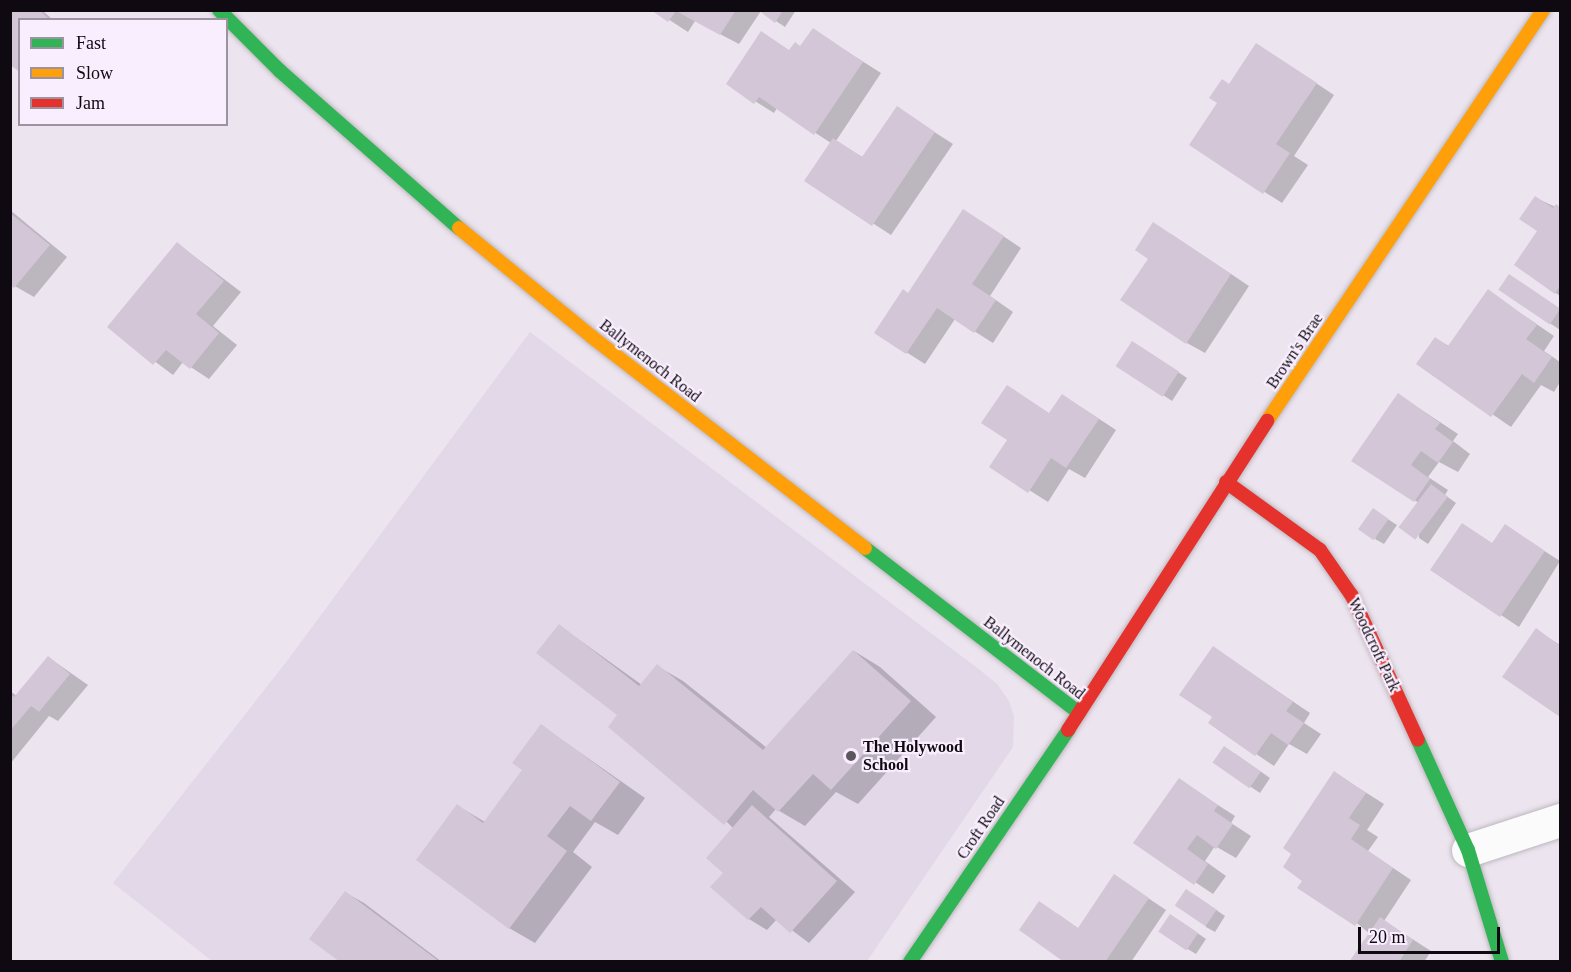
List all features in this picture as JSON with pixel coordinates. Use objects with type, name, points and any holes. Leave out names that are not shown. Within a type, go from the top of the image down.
[{"type":"street","name":"Brown's Brae","points":[[1079,713],[1226,482],[1544,10]]},
{"type":"street","name":"Ballymenoch Road","points":[[228,19],[349,134],[492,255],[1079,713]]},
{"type":"street","name":"Woodcroft Park","points":[[1226,482],[1320,550],[1352,596],[1468,850],[1502,962]]},
{"type":"street","name":"Croft Road","points":[[910,962],[1079,713]]},
{"type":"street","points":[[1468,850],[1560,820]]},
{"type":"shaded area","points":[[530,332],[980,670],[997,684],[1009,701],[1014,716],[1013,747],[867,961],[212,961],[113,883],[290,657]]},
{"type":"building","points":[[10,10],[39,10],[48,18],[18,18],[18,71],[10,65]]},
{"type":"building","points":[[651,10],[736,10],[720,35],[676,11],[668,22]]},
{"type":"building","points":[[758,10],[783,10],[775,23]]},
{"type":"building","points":[[813,28],[863,62],[814,135],[759,97],[754,104],[726,84],[761,31],[789,50],[795,42],[800,46]]},
{"type":"building","points":[[1256,43],[1317,83],[1276,144],[1290,153],[1263,194],[1189,145],[1217,103],[1209,98],[1222,79],[1229,84]]},
{"type":"building","points":[[897,106],[935,132],[872,226],[804,181],[833,138],[862,157]]},
{"type":"building","points":[[1535,196],[1553,208],[1556,204],[1560,207],[1560,286],[1555,294],[1514,265],[1537,231],[1519,219]]},
{"type":"building","points":[[963,209],[1004,236],[972,284],[996,300],[974,333],[937,308],[906,354],[874,333],[903,289],[908,293]]},
{"type":"building","points":[[10,213],[50,245],[14,288],[10,285]]},
{"type":"building","points":[[1153,222],[1231,274],[1186,344],[1120,300],[1148,259],[1135,250]]},
{"type":"building","points":[[177,242],[224,281],[196,314],[219,333],[190,369],[166,350],[153,365],[107,327]]},
{"type":"building","points":[[1509,274],[1560,308],[1550,324],[1498,290]]},
{"type":"building","points":[[1488,289],[1537,325],[1526,339],[1552,357],[1534,383],[1522,374],[1491,417],[1416,364],[1435,337],[1448,346]]},
{"type":"building","points":[[1132,341],[1179,371],[1163,397],[1116,366]]},
{"type":"building","points":[[1007,385],[1049,413],[1062,394],[1099,419],[1066,468],[1051,458],[1028,493],[989,467],[1007,440],[981,423]]},
{"type":"building","points":[[1398,393],[1440,423],[1435,429],[1453,442],[1438,463],[1421,451],[1411,465],[1430,479],[1414,502],[1351,461]]},
{"type":"building","points":[[1431,484],[1448,497],[1415,540],[1399,527]]},
{"type":"building","points":[[1373,508],[1389,519],[1374,540],[1358,529]]},
{"type":"building","points":[[1462,523],[1492,543],[1505,524],[1545,551],[1500,617],[1430,570]]},
{"type":"building","points":[[559,624],[639,686],[657,664],[763,750],[853,650],[911,701],[831,790],[813,774],[778,812],[753,790],[724,825],[608,727],[617,715],[536,653]]},
{"type":"building","points":[[1536,628],[1560,646],[1560,717],[1502,677]]},
{"type":"building","points":[[1213,646],[1293,702],[1286,711],[1304,723],[1288,745],[1271,733],[1255,756],[1208,723],[1212,717],[1179,695]]},
{"type":"building","points":[[48,656],[70,674],[39,712],[31,706],[10,731],[10,694],[14,697]]},
{"type":"building","points":[[541,724],[620,782],[591,821],[570,806],[547,836],[567,851],[509,929],[416,860],[457,804],[483,823],[522,770],[512,763]]},
{"type":"building","points":[[1224,746],[1261,772],[1249,788],[1213,762]]},
{"type":"building","points":[[1334,771],[1366,793],[1349,818],[1360,825],[1351,839],[1393,868],[1355,926],[1297,888],[1302,881],[1283,867],[1291,854],[1283,848]]},
{"type":"building","points":[[1179,778],[1218,805],[1214,811],[1233,824],[1216,849],[1197,835],[1187,849],[1208,864],[1194,885],[1133,843]]},
{"type":"building","points":[[752,805],[837,881],[790,933],[761,907],[748,920],[710,887],[723,873],[706,858]]},
{"type":"building","points":[[1114,874],[1149,898],[1105,962],[1064,962],[1019,930],[1039,901],[1078,928]]},
{"type":"building","points":[[1186,889],[1217,910],[1205,926],[1175,906]]},
{"type":"building","points":[[345,891],[440,962],[340,962],[309,939]]},
{"type":"building","points":[[1170,914],[1198,933],[1186,950],[1158,931]]},
{"type":"building","points":[[1380,917],[1413,940],[1399,962],[1349,962]]},
{"type":"traffic: fast","points":[[219,10],[227,18]]},
{"type":"traffic: fast","points":[[228,19],[280,71],[459,228]]},
{"type":"traffic: fast","points":[[865,548],[1079,713]]},
{"type":"traffic: fast","points":[[910,962],[1068,730]]},
{"type":"traffic: fast","points":[[1418,740],[1468,850],[1502,962]]},
{"type":"traffic: slow","points":[[1267,421],[1543,10]]},
{"type":"traffic: slow","points":[[459,228],[592,337],[865,548]]},
{"type":"traffic: jam","points":[[1068,730],[1267,421]]},
{"type":"traffic: jam","points":[[1226,482],[1320,550],[1352,596],[1418,740]]},
{"type":"place","name":"The Holywood School","points":[[851,756]]}]
